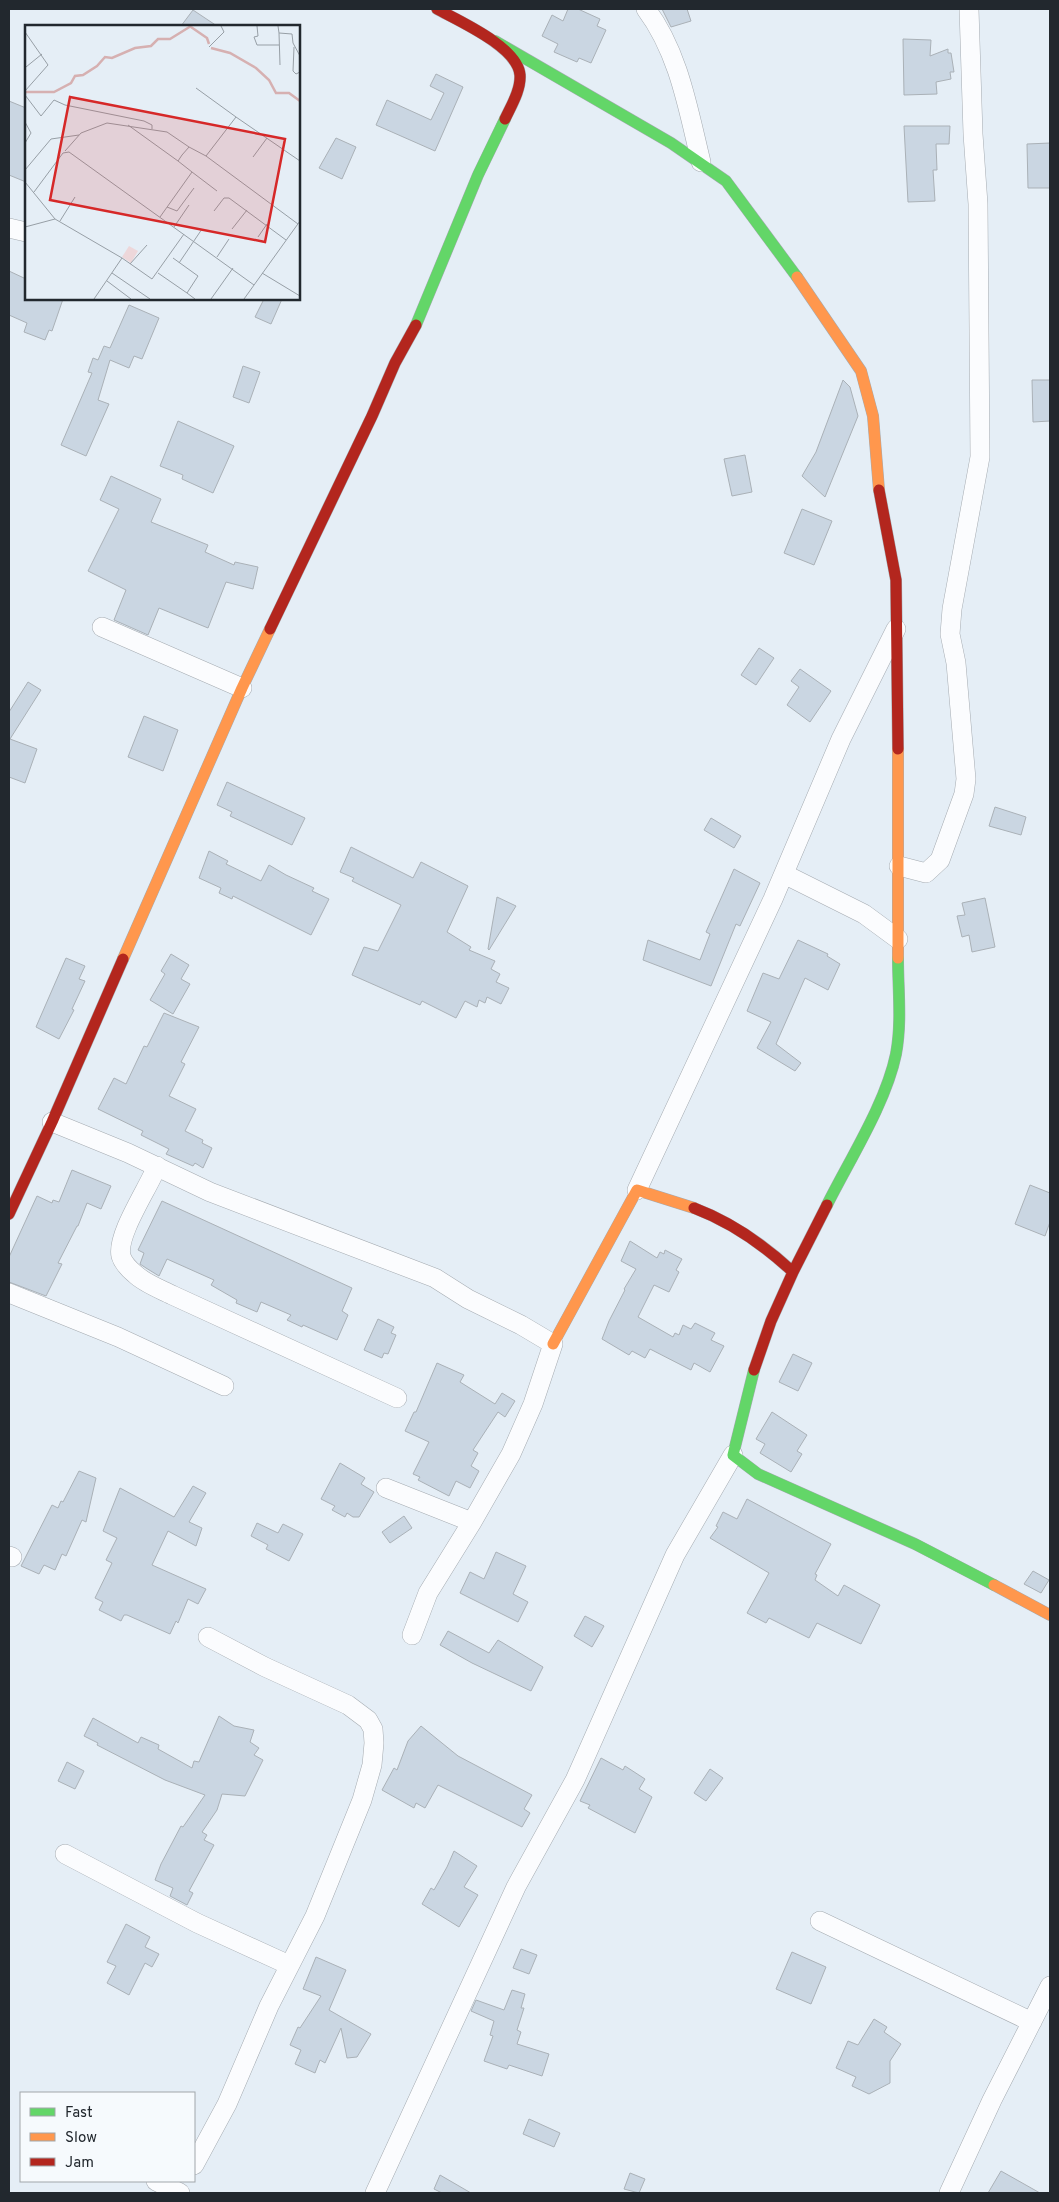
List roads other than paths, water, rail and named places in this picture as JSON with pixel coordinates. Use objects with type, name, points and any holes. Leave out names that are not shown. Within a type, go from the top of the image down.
[{"type":"street","points":[[376,2193],[516,1887],[575,1780],[675,1554],[733,1455],[740,1419],[771,1322],[793,1272],[888,1085],[896,1053],[900,1020],[898,939],[898,624],[896,580],[880,503],[873,416],[861,371],[791,268],[726,181],[701,162],[495,41],[436,9]]},
{"type":"street","points":[[646,9],[657,23],[679,73],[701,162]]},
{"type":"street","points":[[899,866],[926,873],[940,860],[964,794],[966,778],[956,663],[950,634],[952,609],[980,456],[978,204],[973,134],[969,9]]},
{"type":"street","points":[[9,1214],[52,1122],[242,688],[340,479],[372,416],[395,363],[420,317],[478,175],[516,95],[520,74],[512,57],[495,41]]},
{"type":"street","points":[[9,228],[25,232]]},
{"type":"street","points":[[412,1635],[428,1593],[511,1454],[533,1404],[553,1344],[637,1190],[784,874],[841,739],[898,624]]},
{"type":"street","points":[[102,627],[242,688]]},
{"type":"street","points":[[784,874],[864,914],[898,939]]},
{"type":"street","points":[[52,1122],[157,1166],[210,1192],[434,1278],[468,1300],[522,1325],[553,1344]]},
{"type":"street","points":[[157,1166],[125,1232],[121,1247],[121,1256],[136,1276],[172,1295],[397,1398]]},
{"type":"street","points":[[637,1190],[706,1212],[746,1235],[778,1258],[793,1272]]},
{"type":"street","points":[[9,1293],[118,1338],[224,1386]]},
{"type":"street","points":[[733,1455],[765,1477],[915,1544],[1050,1615]]},
{"type":"street","points":[[386,1488],[472,1522]]},
{"type":"street","points":[[195,2163],[227,2104],[269,2006],[315,1916],[362,1800],[372,1765],[373,1729],[368,1720],[348,1705],[265,1667],[208,1637]]},
{"type":"street","points":[[65,1854],[205,1927],[289,1965]]},
{"type":"street","points":[[820,1921],[1032,2022]]},
{"type":"street","points":[[949,2193],[992,2100],[1050,1986]]},
{"type":"street","points":[[158,2182],[180,2193]]}]
